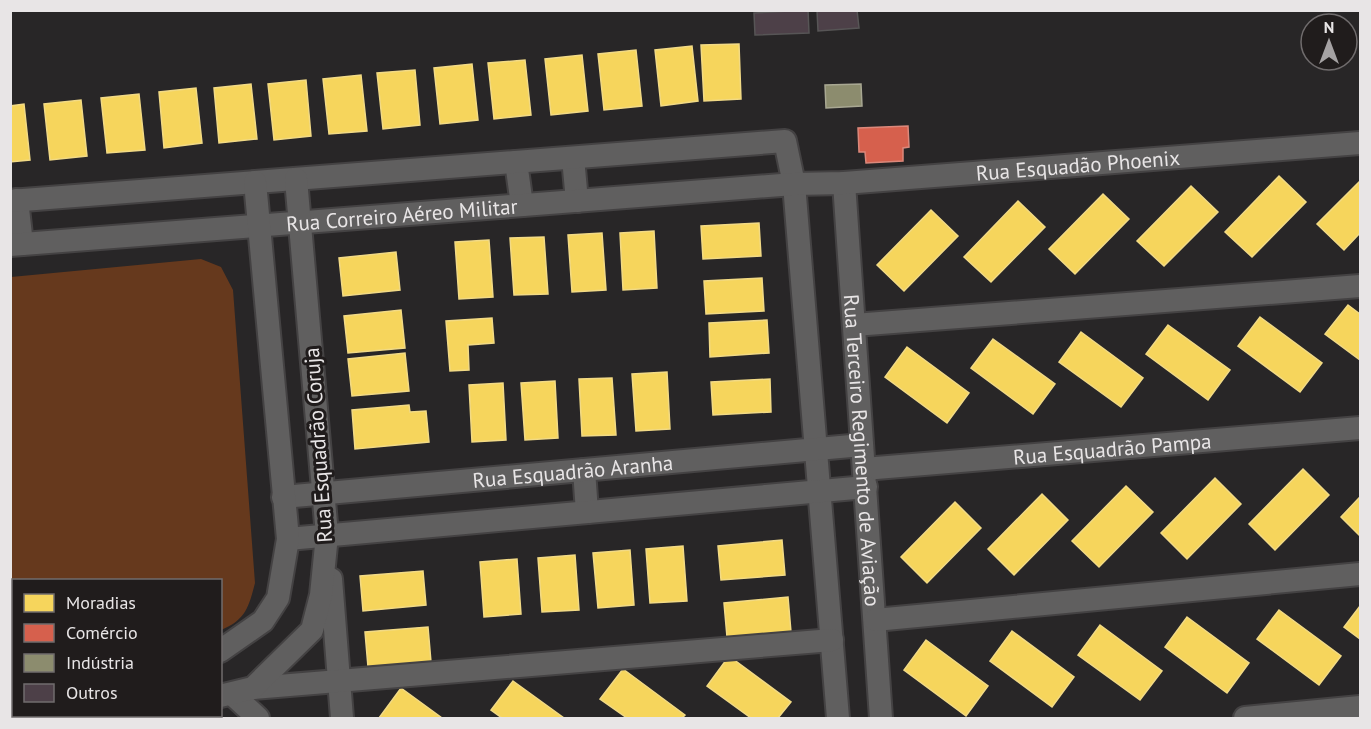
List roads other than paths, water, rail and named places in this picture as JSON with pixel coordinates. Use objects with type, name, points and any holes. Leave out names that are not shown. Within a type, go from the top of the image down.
[{"type":"street","name":"Rua Correiro Aéreo Militar","points":[[14,200],[786,141],[794,184],[16,245]]},
{"type":"street","name":"Rua Esquadão Phoenix","points":[[794,184],[844,183],[1360,143]]},
{"type":"street","points":[[573,158],[577,201]]},
{"type":"street","points":[[516,162],[522,205]]},
{"type":"street","name":"Rua Esquadrão Coruja","points":[[235,693],[312,630],[321,595],[327,535],[325,493],[296,178]]},
{"type":"street","name":"Rua Esquadrão Coruja","points":[[222,650],[263,621],[278,598],[288,539],[255,182]]},
{"type":"street","name":"Rua Terceiro Regimento de Aviação","points":[[844,183],[881,718]]},
{"type":"street","points":[[794,184],[838,718]]},
{"type":"street","points":[[14,200],[16,245]]},
{"type":"street","points":[[854,325],[1360,286]]},
{"type":"street","name":"Rua Esquadrão Pampa","points":[[865,478],[1360,428]]},
{"type":"street","name":"Rua Esquadrão Aranha","points":[[283,497],[862,445]]},
{"type":"street","points":[[584,470],[587,512]]},
{"type":"street","name":"Rua Esquadrão Aranha","points":[[288,539],[820,491],[865,478]]},
{"type":"street","points":[[327,535],[342,718]]},
{"type":"street","points":[[875,620],[1360,574]]},
{"type":"street","points":[[235,693],[339,681],[832,640]]},
{"type":"street","points":[[235,693],[258,718]]},
{"type":"street","points":[[1245,718],[1360,707]]}]
